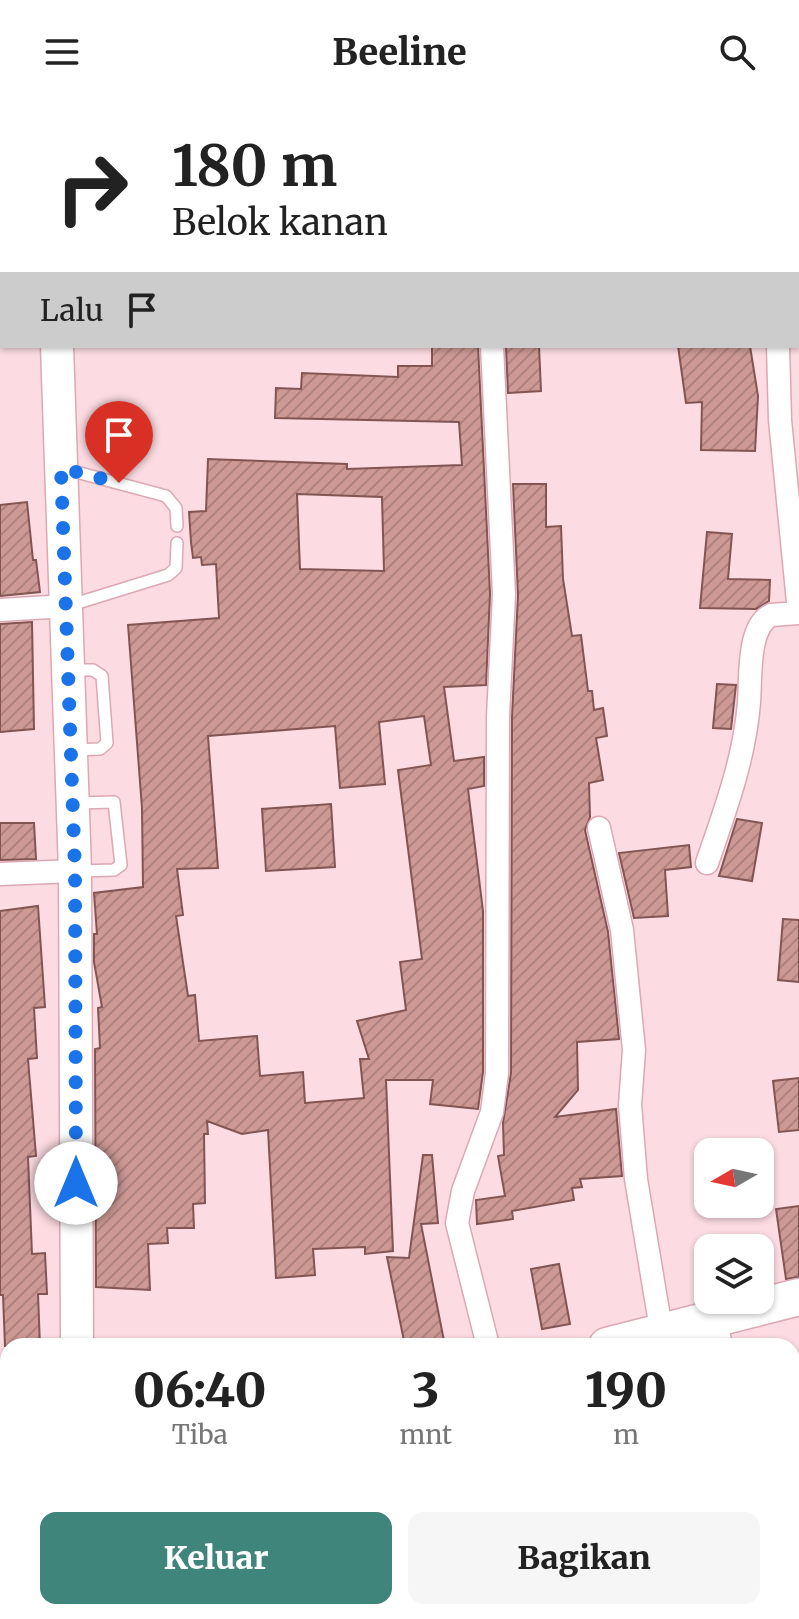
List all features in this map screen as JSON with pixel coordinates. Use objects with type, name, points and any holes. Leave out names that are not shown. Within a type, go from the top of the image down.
[{"type":"main road","points":[[57,348],[75,871],[77,1338]]},
{"type":"main road","points":[[632,1338],[661,1329],[718,1332],[799,1297]]},
{"type":"street","points":[[486,1338],[457,1223],[463,1191],[492,1112],[497,1073],[498,717],[504,594],[492,348]]},
{"type":"street","points":[[707,863],[731,792],[747,728],[758,628],[771,615],[799,612],[780,420],[778,348]]},
{"type":"street","points":[[0,610],[66,606]]},
{"type":"street","points":[[599,828],[622,930],[634,1050],[630,1105],[636,1179],[661,1329]]},
{"type":"street","points":[[0,874],[75,871]]},
{"type":"lane","points":[[61,468],[173,499],[177,526]]},
{"type":"lane","points":[[66,606],[168,575],[176,568],[177,543]]},
{"type":"lane","points":[[72,803],[114,802],[121,865],[114,870],[75,871]]},
{"type":"building","points":[[432,348],[478,348],[490,594],[486,685],[444,687],[454,761],[484,757],[484,786],[468,789],[483,911],[483,1072],[478,1109],[430,1104],[433,1080],[386,1080],[393,1251],[365,1254],[365,1247],[313,1249],[315,1275],[276,1278],[268,1130],[242,1134],[207,1121],[208,1134],[204,1134],[205,1203],[193,1204],[194,1228],[167,1228],[168,1243],[148,1244],[150,1290],[96,1287],[95,1049],[100,1048],[98,1008],[102,1007],[94,962],[94,934],[97,934],[94,893],[143,887],[142,808],[128,625],[219,618],[216,564],[202,565],[201,557],[193,558],[191,542],[189,512],[206,511],[208,459],[347,464],[347,469],[462,465],[459,422],[275,418],[276,388],[301,389],[302,373],[398,377],[398,366],[432,366]],"holes":[[[297,494],[382,497],[384,571],[300,569]],[[424,716],[431,765],[398,770],[422,959],[400,962],[406,1010],[357,1021],[369,1059],[360,1059],[364,1098],[305,1103],[303,1072],[260,1076],[257,1036],[199,1041],[195,995],[188,996],[176,916],[183,915],[177,869],[218,868],[208,736],[335,726],[340,788],[385,784],[379,722]]]},
{"type":"building","points":[[506,348],[539,348],[541,391],[508,393]]},
{"type":"building","points":[[678,348],[750,348],[758,396],[755,451],[701,450],[702,402],[686,403]]},
{"type":"building","points":[[513,484],[546,484],[546,527],[561,526],[563,579],[572,636],[581,635],[588,691],[592,691],[594,710],[603,708],[607,736],[596,738],[603,780],[589,783],[590,817],[585,830],[608,932],[619,1039],[577,1042],[578,1090],[555,1117],[616,1109],[622,1176],[580,1179],[582,1187],[572,1188],[574,1200],[512,1211],[513,1219],[477,1224],[476,1200],[505,1196],[498,1156],[504,1155],[503,1123],[511,1073],[512,717],[518,595]]},
{"type":"building","points":[[27,502],[40,592],[0,596],[0,505]]},
{"type":"building","points":[[707,532],[732,534],[728,579],[770,580],[769,601],[756,609],[700,608]]},
{"type":"building","points":[[32,622],[34,729],[0,732],[0,624]]},
{"type":"building","points":[[717,684],[736,685],[731,729],[713,728]]},
{"type":"building","points":[[331,804],[335,867],[266,871],[262,809]]},
{"type":"building","points":[[737,819],[762,823],[752,881],[719,876]]},
{"type":"building","points":[[0,823],[34,823],[36,859],[0,860]]},
{"type":"building","points":[[689,845],[691,867],[665,870],[668,916],[634,918],[619,853]]},
{"type":"building","points":[[38,906],[45,1007],[34,1008],[37,1058],[28,1059],[36,1156],[28,1157],[32,1254],[45,1253],[47,1294],[38,1294],[40,1338],[5,1338],[3,1295],[0,1295],[0,911]]},
{"type":"building","points":[[783,919],[799,920],[799,982],[778,980]]},
{"type":"building","points":[[799,1078],[799,1130],[779,1132],[773,1081]]},
{"type":"building","points":[[423,1155],[432,1155],[438,1223],[421,1224],[443,1338],[403,1338],[387,1257],[409,1258]]},
{"type":"building","points":[[799,1206],[799,1277],[786,1279],[776,1209]]},
{"type":"building","points":[[559,1264],[570,1324],[542,1329],[531,1269]]},
{"type":"route","points":[[76,1183],[75,871],[61,468],[119,483]]}]
